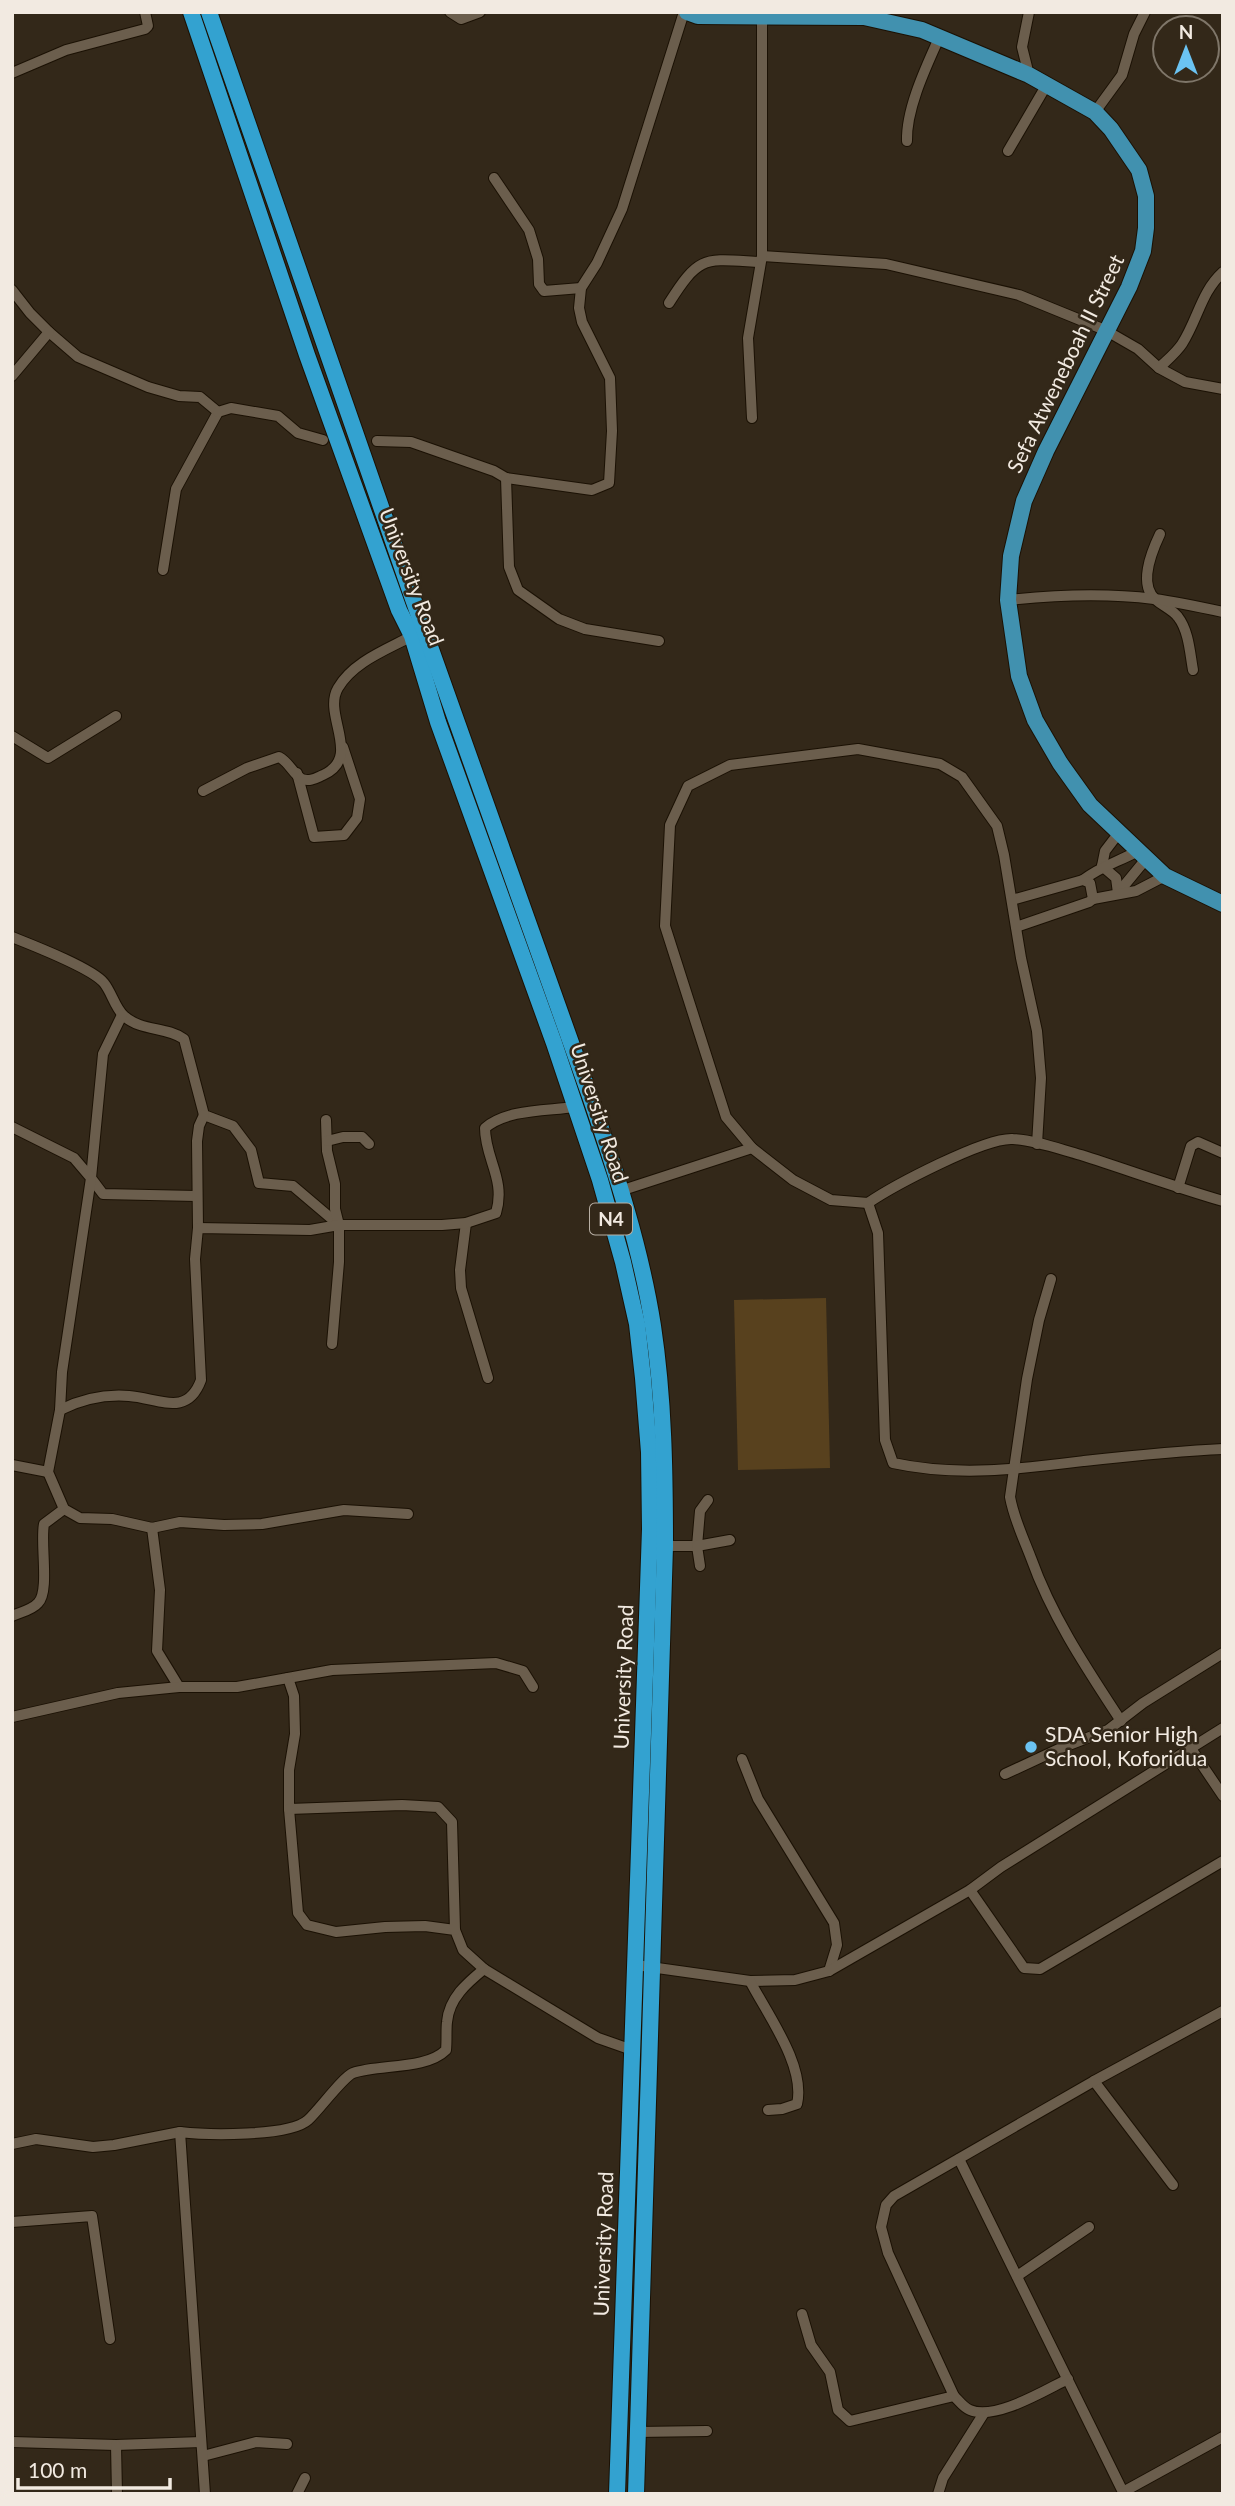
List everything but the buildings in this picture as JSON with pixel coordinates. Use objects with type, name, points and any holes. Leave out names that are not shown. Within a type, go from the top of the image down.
[{"type":"highway","name":"University Road","points":[[191,12],[307,355],[399,610],[412,636],[438,722],[562,1041],[612,1160],[653,1325],[665,1452],[666,1546],[644,1966],[631,2050],[617,2494]]},
{"type":"highway","name":"University Road","points":[[209,12],[562,1041],[574,1107],[607,1204],[637,1324],[649,1452],[644,1966],[651,2057],[636,2494]]},
{"type":"main road","name":"Sefa Atweneboah II Street","points":[[685,12],[698,16],[864,17],[901,24],[939,37],[1029,75],[1095,112],[1111,129],[1139,170],[1146,197],[1143,251],[1129,287],[1105,330],[1024,501],[1011,556],[1008,600],[1019,676],[1035,720],[1060,763],[1090,805],[1165,876],[1223,904]]},
{"type":"street","points":[[12,73],[66,50],[145,29],[148,26],[145,12]]},
{"type":"street","points":[[450,12],[461,19],[480,12]]},
{"type":"street","points":[[377,441],[411,442],[494,471],[506,478],[592,490],[609,483],[612,431],[610,378],[582,322],[579,308],[581,288],[597,263],[622,209],[685,12]]},
{"type":"street","points":[[1029,12],[1022,47],[1029,75]]},
{"type":"street","points":[[1095,112],[1122,75],[1134,34],[1145,12]]},
{"type":"street","points":[[752,418],[748,338],[761,259],[762,17]]},
{"type":"street","points":[[907,141],[907,131],[923,72],[939,37]]},
{"type":"street","points":[[1008,151],[1046,86]]},
{"type":"street","points":[[494,178],[529,230],[538,259],[539,284],[544,291],[581,288]]},
{"type":"street","points":[[669,303],[688,273],[706,261],[761,259],[886,264],[1019,295],[1105,330],[1138,349],[1159,368],[1185,382],[1223,389]]},
{"type":"street","points":[[1159,368],[1181,345],[1203,297],[1212,282],[1223,272]]},
{"type":"street","points":[[14,295],[49,332],[78,357],[148,387],[179,396],[200,397],[218,412]]},
{"type":"street","points":[[12,376],[49,332]]},
{"type":"street","points":[[163,570],[176,489],[218,412],[230,408],[278,416],[298,433],[323,440]]},
{"type":"street","points":[[506,478],[509,567],[518,590],[559,620],[585,629],[659,641]]},
{"type":"street","points":[[1160,534],[1153,549],[1146,578],[1147,589],[1154,599],[1178,617],[1188,640],[1193,670]]},
{"type":"street","points":[[1008,600],[1102,596],[1154,599],[1223,612]]},
{"type":"street","points":[[297,773],[314,837],[344,835],[357,818],[360,799],[332,702],[338,688],[354,668],[412,636]]},
{"type":"street","points":[[12,736],[48,758],[116,716]]},
{"type":"street","points":[[203,791],[247,768],[279,757],[288,762],[302,778],[312,780],[335,768],[340,759],[341,740]]},
{"type":"street","points":[[1037,1144],[1041,1078],[1037,1031],[998,826],[962,777],[940,764],[858,749],[730,765],[688,786],[670,825],[665,926],[726,1117],[752,1148],[793,1180],[831,1200],[868,1203],[888,1189],[994,1141],[1013,1139],[1101,1161],[1223,1201]]},
{"type":"street","points":[[1101,866],[1105,851],[1118,834]]},
{"type":"street","points":[[1012,900],[1083,880],[1101,866],[1142,855]]},
{"type":"street","points":[[1118,893],[1142,855]]},
{"type":"street","points":[[1101,866],[1116,878],[1118,893]]},
{"type":"street","points":[[1016,927],[1093,899],[1136,891],[1165,876]]},
{"type":"street","points":[[1083,880],[1090,883],[1093,899]]},
{"type":"street","points":[[12,936],[103,982],[122,1015],[149,1029],[173,1032],[184,1040],[204,1115],[197,1141],[198,1228],[195,1259],[201,1380],[197,1392],[186,1401],[171,1404],[131,1395],[103,1396],[82,1399],[60,1410]]},
{"type":"street","points":[[122,1015],[103,1054],[91,1178],[62,1372],[60,1410],[48,1472],[64,1509],[80,1518],[113,1519],[152,1528],[180,1522],[262,1524],[344,1510],[408,1514]]},
{"type":"street","points":[[198,1228],[310,1230],[339,1225],[466,1223],[496,1213],[501,1198],[498,1175],[485,1138],[485,1128],[492,1121],[510,1116],[574,1107]]},
{"type":"street","points":[[204,1115],[233,1126],[251,1150],[259,1183],[293,1186],[339,1225]]},
{"type":"street","points":[[326,1120],[339,1225],[339,1262],[332,1344]]},
{"type":"street","points":[[12,1127],[74,1158],[103,1194],[196,1196]]},
{"type":"street","points":[[327,1140],[362,1137],[369,1144]]},
{"type":"street","points":[[1178,1188],[1191,1146],[1198,1142],[1223,1153]]},
{"type":"street","points":[[620,1191],[752,1148]]},
{"type":"street","points":[[868,1203],[878,1233],[884,1440],[893,1463],[952,1472],[1015,1469],[1168,1451],[1223,1449]]},
{"type":"street","points":[[466,1223],[460,1270],[461,1287],[488,1378]]},
{"type":"street","points":[[1051,1279],[1038,1320],[1010,1497],[1036,1577],[1075,1652],[1121,1721]]},
{"type":"street","points":[[12,1465],[48,1472]]},
{"type":"street","points":[[700,1566],[697,1546],[700,1511],[708,1500]]},
{"type":"street","points":[[12,1615],[29,1609],[40,1601],[43,1591],[41,1535],[44,1524],[64,1509]]},
{"type":"street","points":[[152,1528],[160,1590],[157,1651],[179,1687]]},
{"type":"street","points":[[666,1546],[697,1546],[730,1540]]},
{"type":"street","points":[[1004,1774],[1108,1730],[1143,1703],[1223,1653]]},
{"type":"street","points":[[12,1717],[118,1693],[179,1687],[237,1687],[332,1670],[496,1663],[523,1671],[533,1687]]},
{"type":"street","points":[[288,1678],[294,1696],[295,1734],[289,1770],[289,1809],[298,1913],[307,1925],[336,1932],[412,1926],[455,1930]]},
{"type":"street","points":[[644,1966],[750,1981],[795,1980],[830,1971],[970,1890],[1000,1867],[1223,1728]]},
{"type":"street","points":[[1190,1747],[1223,1796]]},
{"type":"street","points":[[742,1759],[758,1799],[834,1923],[837,1945],[830,1971]]},
{"type":"street","points":[[289,1809],[402,1805],[438,1807],[452,1822],[455,1930],[463,1950],[484,1969],[598,2038],[651,2057]]},
{"type":"street","points":[[970,1890],[1024,1968],[1033,1970],[1040,1969],[1223,1861]]},
{"type":"street","points":[[12,2144],[36,2139],[104,2146],[180,2132],[211,2136],[232,2135],[277,2130],[305,2123],[350,2074],[412,2064],[440,2056],[446,2050],[447,2021],[451,2005],[465,1985],[484,1969]]},
{"type":"street","points":[[750,1981],[792,2059],[800,2091],[797,2104],[768,2110]]},
{"type":"street","points":[[1068,2379],[1006,2408],[984,2413],[967,2409],[954,2396],[888,2253],[881,2227],[886,2205],[894,2196],[1094,2081],[1222,2014]]},
{"type":"street","points":[[1094,2081],[1174,2185]]},
{"type":"street","points":[[180,2132],[205,2494]]},
{"type":"street","points":[[959,2158],[1123,2493],[1223,2437]]},
{"type":"street","points":[[12,2222],[92,2216],[110,2339]]},
{"type":"street","points":[[1017,2276],[1089,2227]]},
{"type":"street","points":[[802,2314],[811,2345],[830,2372],[838,2410],[850,2421],[954,2396]]},
{"type":"street","points":[[938,2494],[943,2478],[984,2413]]},
{"type":"street","points":[[637,2432],[707,2431]]},
{"type":"street","points":[[12,2442],[116,2445],[201,2442]]},
{"type":"street","points":[[203,2455],[256,2442],[287,2444]]},
{"type":"street","points":[[116,2445],[117,2494]]},
{"type":"street","points":[[297,2494],[305,2478]]},
{"type":"shaded area","points":[[826,1298],[830,1468],[738,1470],[734,1300]]},
{"type":"place","name":"SDA Senior High School, Koforidua","points":[[1031,1747]]}]
